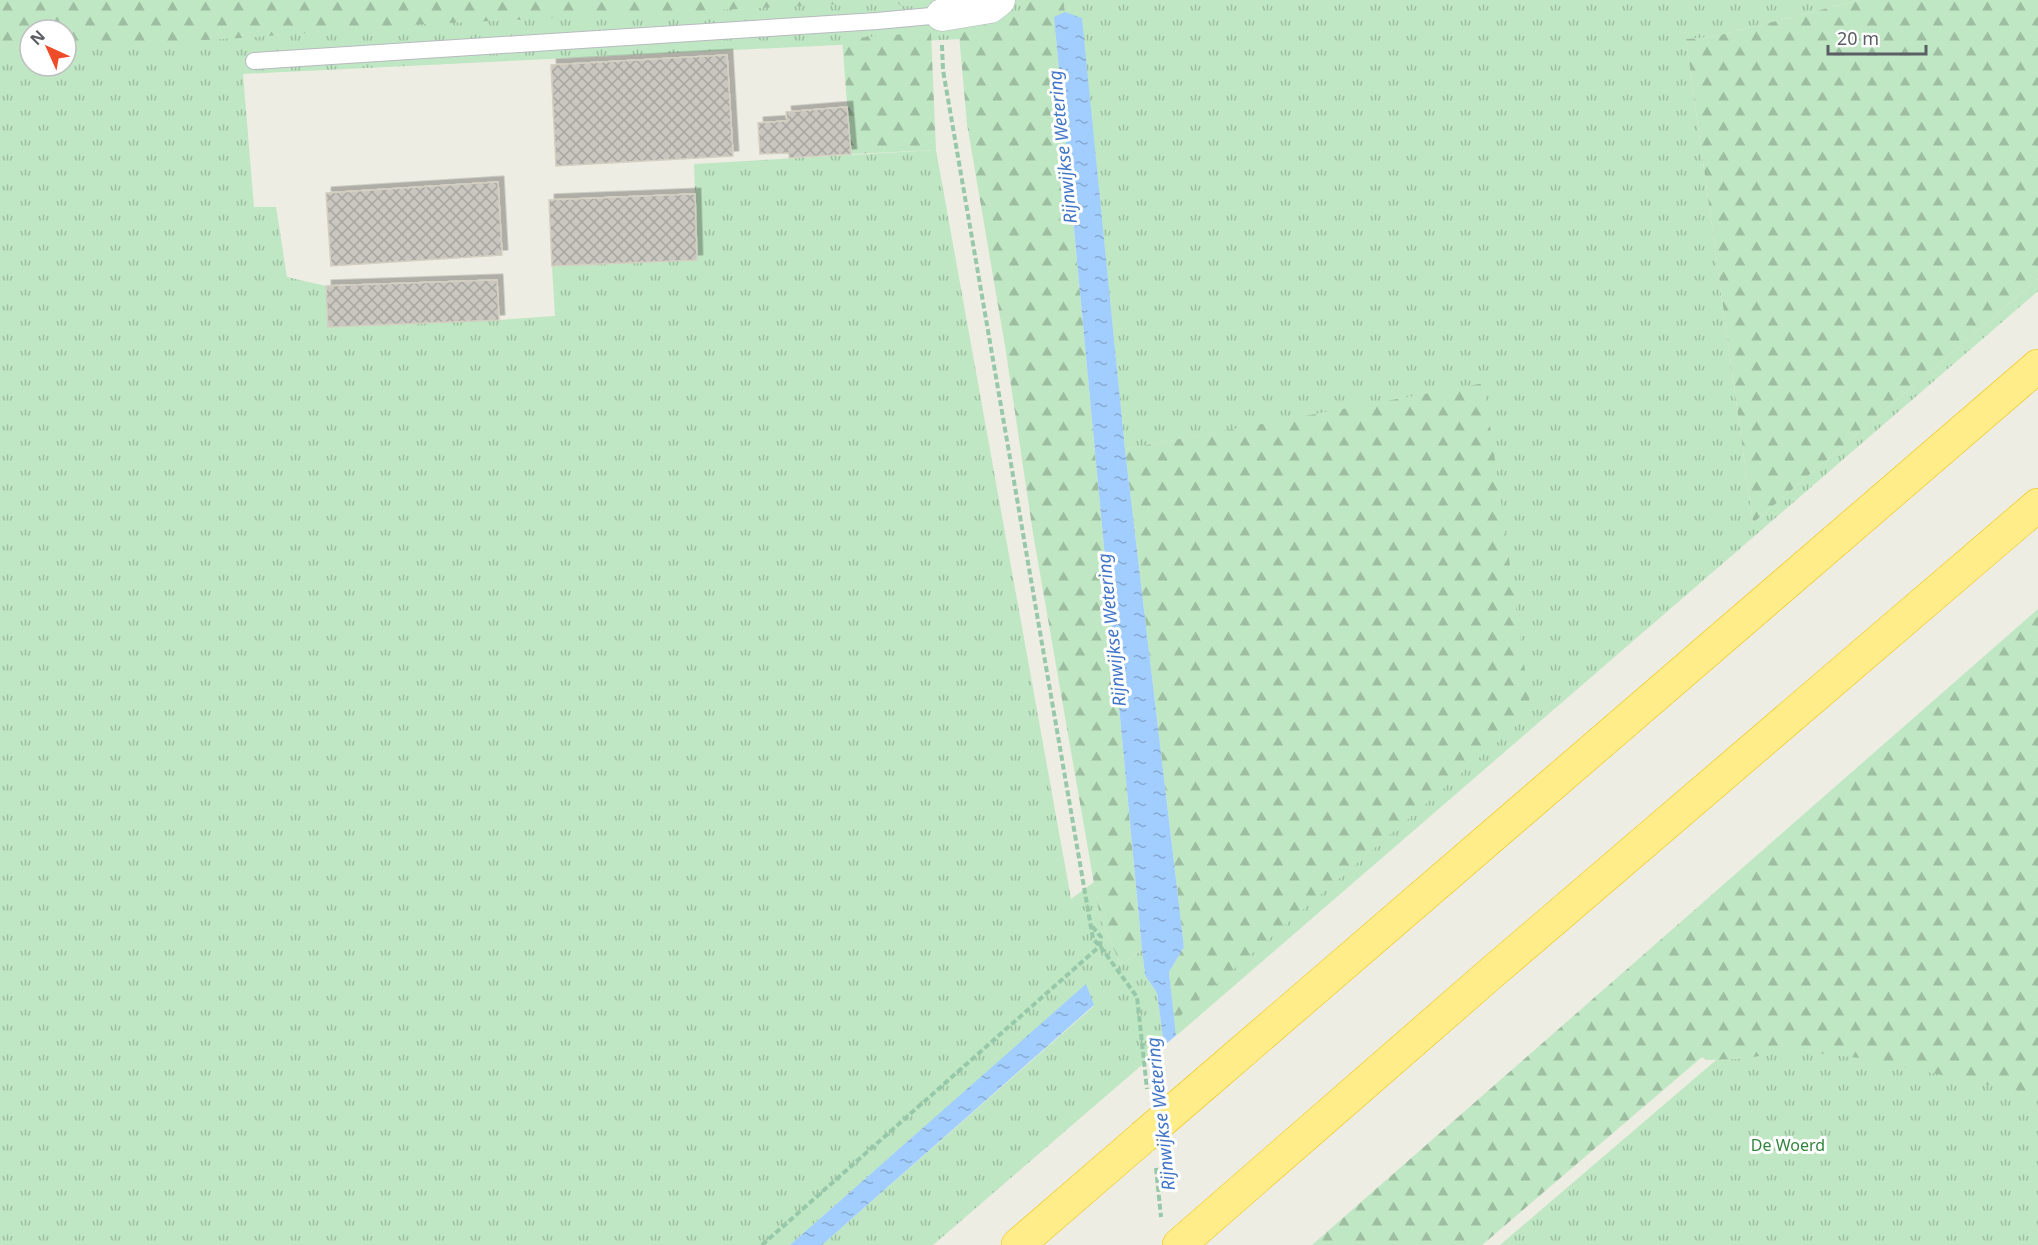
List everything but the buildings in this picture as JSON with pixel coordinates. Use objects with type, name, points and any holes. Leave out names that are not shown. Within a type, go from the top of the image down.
[{"type":"highway","points":[[1018,1245],[2038,366]]},
{"type":"highway","points":[[1179,1245],[1489,975],[2038,505]]},
{"type":"street","points":[[942,15],[990,7],[999,0]]},
{"type":"lane","points":[[254,61],[942,15]]},
{"type":"path","points":[[942,15],[943,70],[1090,924],[1093,939],[1137,998]]},
{"type":"path","points":[[762,1245],[1100,946],[1101,937],[1090,924]]},
{"type":"green space","points":[[0,0],[1860,0],[1712,37],[1686,39],[1753,523],[2038,279],[2038,291],[1176,1036],[1174,1021],[1221,979],[1484,384],[1125,449],[1083,33],[243,74],[254,207],[276,207],[287,277],[326,286],[329,327],[555,316],[552,266],[697,260],[694,164],[936,150],[1071,899],[1094,882],[1100,918],[1121,965],[1142,950],[1145,975],[1157,993],[1164,1046],[933,1245],[822,1245],[1094,1006],[1086,985],[790,1245],[0,1245]]},
{"type":"green space","points":[[0,0],[835,0],[840,4],[408,25],[78,47],[78,18],[18,18],[18,51],[0,52]]},
{"type":"green space","points":[[895,0],[942,0],[917,6],[901,6]]},
{"type":"green space","points":[[1026,0],[1063,0],[1065,12],[1054,17],[1142,950],[1121,965],[1100,918],[1033,533],[1006,352],[967,124],[959,34],[1017,14]]},
{"type":"green space","points":[[1860,0],[2038,0],[2038,279],[1753,523],[1686,39],[1712,37]]},
{"type":"green space","points":[[931,32],[936,150],[851,154],[842,39]]},
{"type":"green space","points":[[1484,383],[1531,713],[1174,1021],[1169,972],[1184,947],[1125,449]]},
{"type":"green space","points":[[2038,609],[2038,1095],[1860,1058],[1797,1051],[1738,1059],[1706,1060],[1702,1057],[1482,1245],[1312,1245]]},
{"type":"green space","name":"De Woerd","points":[[1831,1041],[2038,1087],[2038,1245],[1500,1245],[1729,1049]]},
{"type":"water","points":[[1065,12],[1082,18],[1125,449],[1184,947],[1169,972],[1176,1036],[1164,1046],[1157,993],[1145,975],[1142,950],[1054,17]]},
{"type":"water","points":[[1086,984],[1094,1005],[822,1245],[790,1245]]},
{"type":"pier","points":[[1178,1034],[1199,1245],[1182,1245],[1161,1048]]},
{"type":"water label","name":"Rijnwijkse Wetering","points":[[1062,147]]},
{"type":"water label","name":"Rijnwijkse Wetering","points":[[1111,630]]},
{"type":"water label","name":"Rijnwijkse Wetering","points":[[1160,1114]]}]
